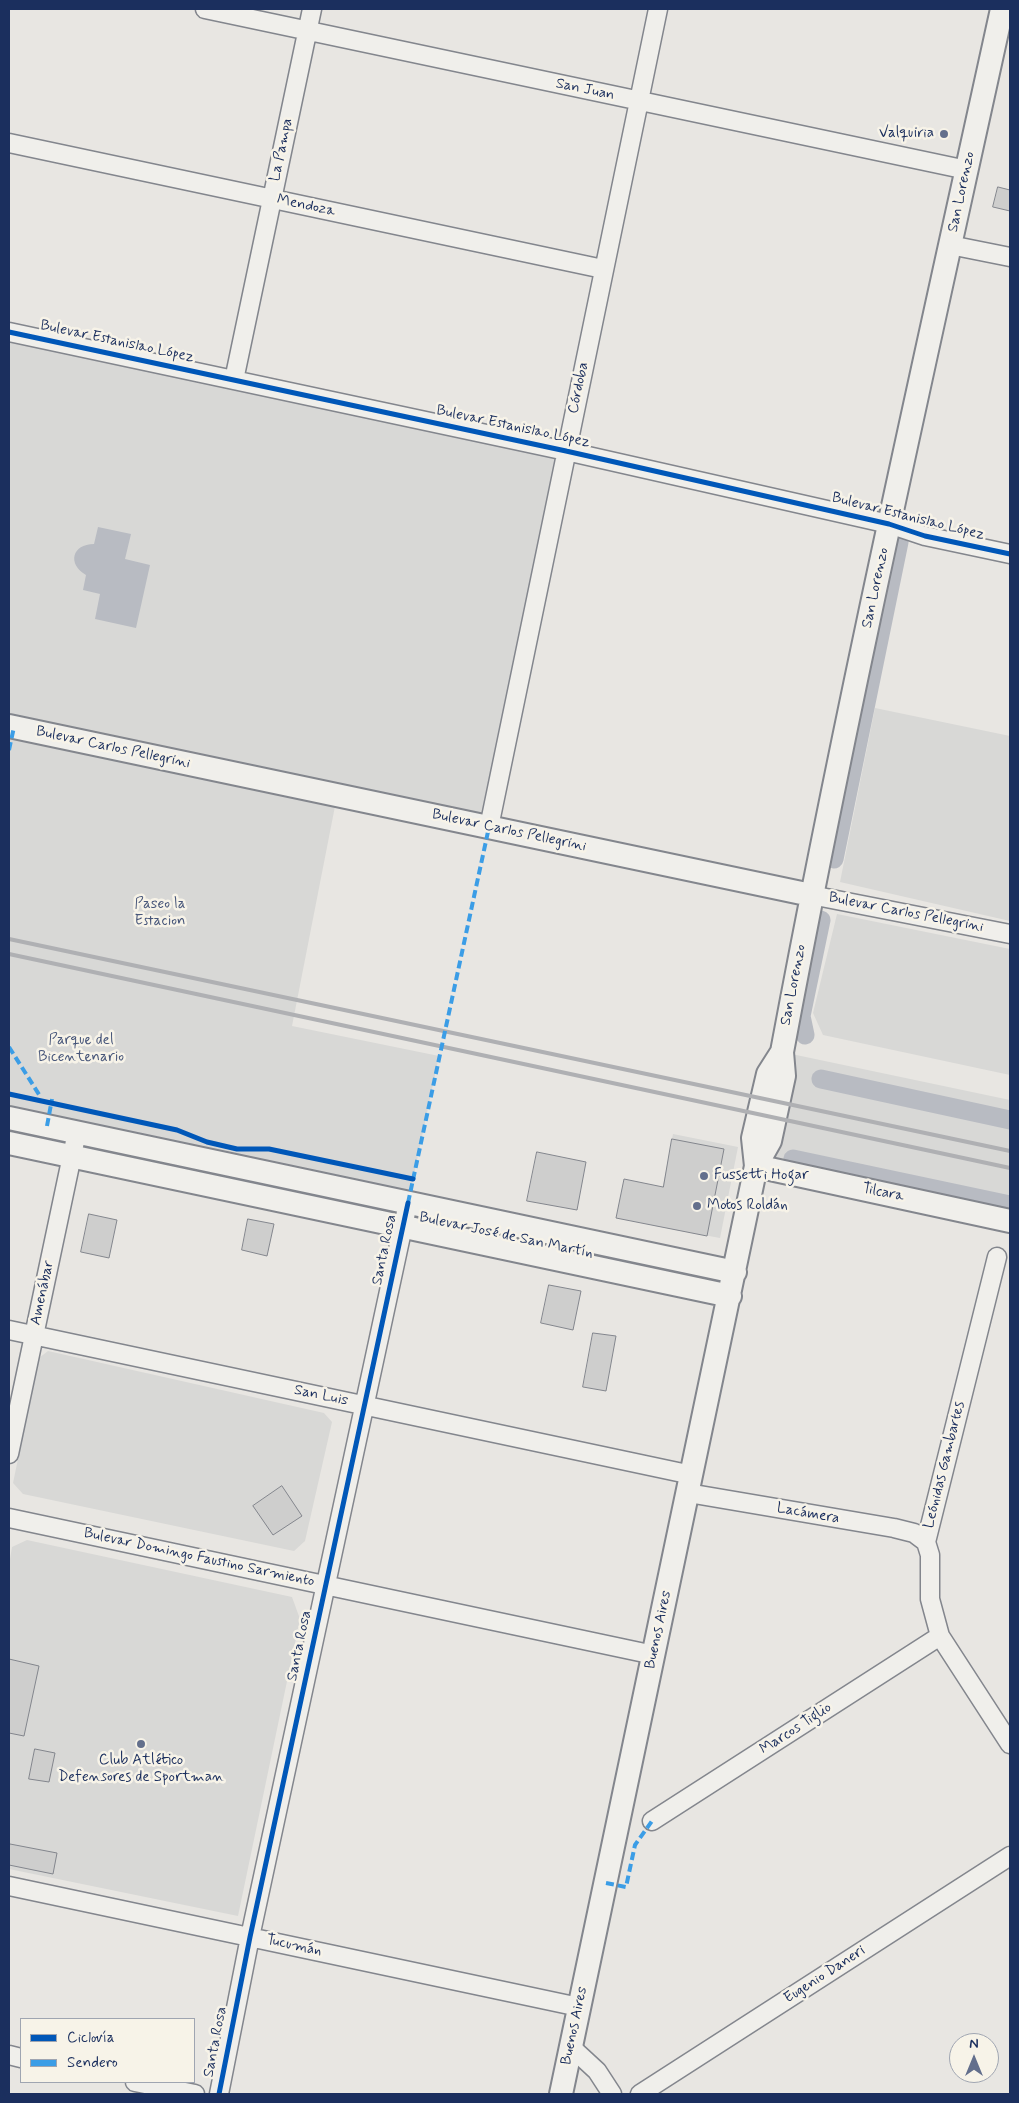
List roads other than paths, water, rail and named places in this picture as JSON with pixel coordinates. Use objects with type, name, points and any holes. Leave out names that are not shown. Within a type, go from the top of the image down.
[{"type":"main road","name":"San Lorenzo","points":[[770,1100],[768,1074],[782,1052],[811,895],[889,524],[1002,9]]},
{"type":"main road","name":"Bulevar Carlos Pellegrini","points":[[9,726],[811,895]]},
{"type":"main road","name":"Buenos Aires","points":[[561,2094],[735,1272],[756,1166],[753,1138],[770,1100]]},
{"type":"main road","name":"Bulevar José de San Martín","points":[[9,1118],[735,1272]]},
{"type":"main road","name":"Bulevar José de San Martín","points":[[9,1143],[730,1296]]},
{"type":"main road","name":"Tilcara","points":[[756,1166],[1010,1221]]},
{"type":"street","name":"San Juan","points":[[204,9],[967,170]]},
{"type":"street","name":"La Pampa","points":[[234,380],[312,9]]},
{"type":"street","name":"Córdoba","points":[[489,827],[658,9]]},
{"type":"street","name":"Mendoza","points":[[9,143],[603,269]]},
{"type":"street","points":[[950,245],[1010,257]]},
{"type":"street","name":"Bulevar Estanislao López","points":[[9,332],[566,451],[889,524],[925,536],[1010,554]]},
{"type":"street","name":"Bulevar Estanislao López","points":[[889,524],[928,525],[1010,542]]},
{"type":"street","name":"Bulevar Carlos Pellegrini","points":[[811,895],[1010,934]]},
{"type":"street","name":"Amenábar","points":[[9,1454],[77,1132]]},
{"type":"street","name":"Santa Rosa","points":[[219,2094],[250,1937],[408,1203]]},
{"type":"street","name":"Leónidas Gambartes","points":[[997,1257],[926,1542],[930,1556],[930,1599],[940,1636],[1010,1744]]},
{"type":"street","name":"San Luis","points":[[9,1330],[364,1405],[690,1484]]},
{"type":"street","name":"Lacámera","points":[[690,1484],[894,1528],[914,1533],[926,1542]]},
{"type":"street","name":"Bulevar Domingo Faustino Sarmiento","points":[[9,1518],[654,1655]]},
{"type":"street","name":"Marcos Tiglio","points":[[652,1822],[940,1636]]},
{"type":"street","name":"Eugenio Daneri","points":[[640,2094],[1010,1856]]},
{"type":"street","name":"Tucumán","points":[[9,1886],[579,2007]]},
{"type":"street","points":[[571,2047],[597,2071],[612,2094]]},
{"type":"street","points":[[140,2083],[195,2094]]},
{"type":"waterway","points":[[834,859],[899,542]]},
{"type":"waterway","points":[[805,1035],[801,1016],[821,920]]},
{"type":"waterway","points":[[821,1079],[1010,1120]]},
{"type":"waterway","points":[[793,1159],[1010,1205]]},
{"type":"railway","points":[[9,939],[1010,1151]]},
{"type":"railway","points":[[9,954],[1010,1168]]},
{"type":"place","name":"Valquiria","points":[[944,134]]},
{"type":"place","name":"Fussetti Hogar","points":[[704,1176]]},
{"type":"place","name":"Motos Roldán","points":[[697,1206]]},
{"type":"place","name":"Club Atlético Defensores de Sportman","points":[[141,1744]]},
{"type":"park label","name":"Paseo la Estacion","points":[[160,914]]},
{"type":"park label","name":"Parque del Bicentenario","points":[[81,1050]]}]
